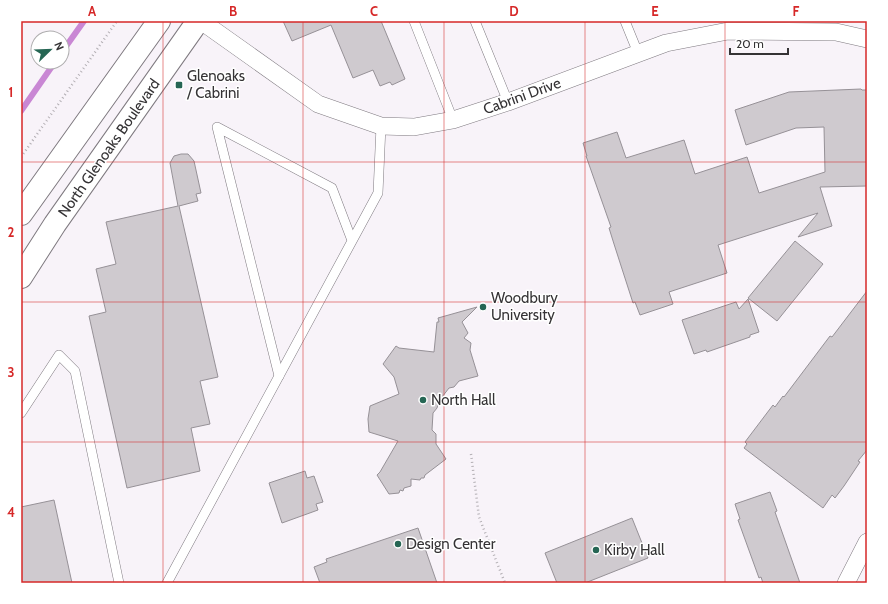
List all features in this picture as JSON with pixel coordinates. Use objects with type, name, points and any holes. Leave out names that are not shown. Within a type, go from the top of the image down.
[{"type":"main road","points":[[21,214],[159,21]]},
{"type":"main road","name":"North Glenoaks Boulevard","points":[[21,277],[56,224],[198,21]]},
{"type":"street","name":"Cabrini Drive","points":[[201,21],[318,104],[381,126],[414,127],[453,120],[508,102],[666,43],[728,31],[836,32],[867,39]]},
{"type":"street","points":[[846,583],[867,542]]},
{"type":"lane","points":[[414,21],[453,120]]},
{"type":"lane","points":[[475,21],[508,102]]},
{"type":"lane","points":[[625,21],[638,53]]},
{"type":"lane","points":[[167,583],[279,376],[351,238],[378,193],[381,126]]},
{"type":"lane","points":[[279,376],[217,127],[332,188],[351,238]]},
{"type":"lane","points":[[21,413],[59,356],[75,371],[119,583]]},
{"type":"path","points":[[21,157],[118,21]]},
{"type":"path","points":[[471,454],[479,518],[505,583]]},
{"type":"building","points":[[283,21],[381,21],[405,79],[392,85],[390,82],[380,86],[373,70],[353,78],[331,25],[292,41]]},
{"type":"building","points":[[867,90],[867,186],[820,187],[832,226],[798,237],[818,213],[718,245],[727,273],[669,292],[673,304],[640,315],[635,302],[633,303],[609,228],[611,227],[586,156],[583,143],[617,132],[626,158],[684,140],[695,174],[747,157],[759,193],[825,172],[824,127],[796,128],[746,145],[735,110],[789,92]]},
{"type":"building","points":[[188,154],[194,161],[201,193],[196,194],[198,201],[179,206],[218,377],[200,381],[210,424],[191,428],[200,471],[127,488],[89,316],[106,312],[96,269],[116,264],[106,222],[178,206],[170,163],[174,156]]},
{"type":"building","points":[[795,241],[823,264],[777,321],[748,298]]},
{"type":"building","points":[[867,291],[867,450],[858,461],[860,462],[835,498],[832,495],[823,508],[744,448],[747,444],[745,442],[773,405],[775,407],[783,396],[784,397],[830,336],[832,337]]},
{"type":"building","points":[[748,299],[759,332],[750,335],[750,337],[707,352],[706,350],[694,354],[682,320],[736,302],[739,309]]},
{"type":"building","name":"North Hall","points":[[477,307],[462,322],[468,333],[464,338],[471,343],[470,350],[478,376],[459,381],[454,387],[449,388],[439,401],[437,408],[433,413],[432,430],[436,434],[436,444],[446,459],[425,475],[424,478],[421,478],[420,480],[411,479],[411,486],[404,488],[403,491],[400,490],[399,493],[389,494],[377,475],[398,441],[369,432],[368,419],[370,406],[399,394],[394,377],[383,364],[396,346],[399,348],[434,352],[437,322],[439,322],[438,318]]},
{"type":"building","points":[[305,471],[307,478],[314,476],[323,502],[316,504],[318,510],[282,523],[269,483]]},
{"type":"building","points":[[770,492],[777,511],[775,512],[800,583],[763,583],[761,577],[759,578],[738,520],[740,519],[735,504]]},
{"type":"building","points":[[54,500],[72,583],[21,583],[21,507]]},
{"type":"building","name":"Kirby Hall","points":[[632,518],[648,558],[585,583],[557,583],[545,553]]},
{"type":"building","name":"Design Center","points":[[418,528],[437,583],[320,583],[314,567],[327,562],[326,559]]},
{"type":"waterway","points":[[70,41],[84,21]]},
{"type":"waterway","points":[[21,111],[49,70]]},
{"type":"place","name":"Glenoaks / Cabrini","points":[[179,85]]},
{"type":"place","name":"Woodbury University","points":[[483,307]]},
{"type":"place","name":"North Hall","points":[[423,400]]},
{"type":"place","name":"Design Center","points":[[398,544]]},
{"type":"place","name":"Kirby Hall","points":[[596,550]]}]
